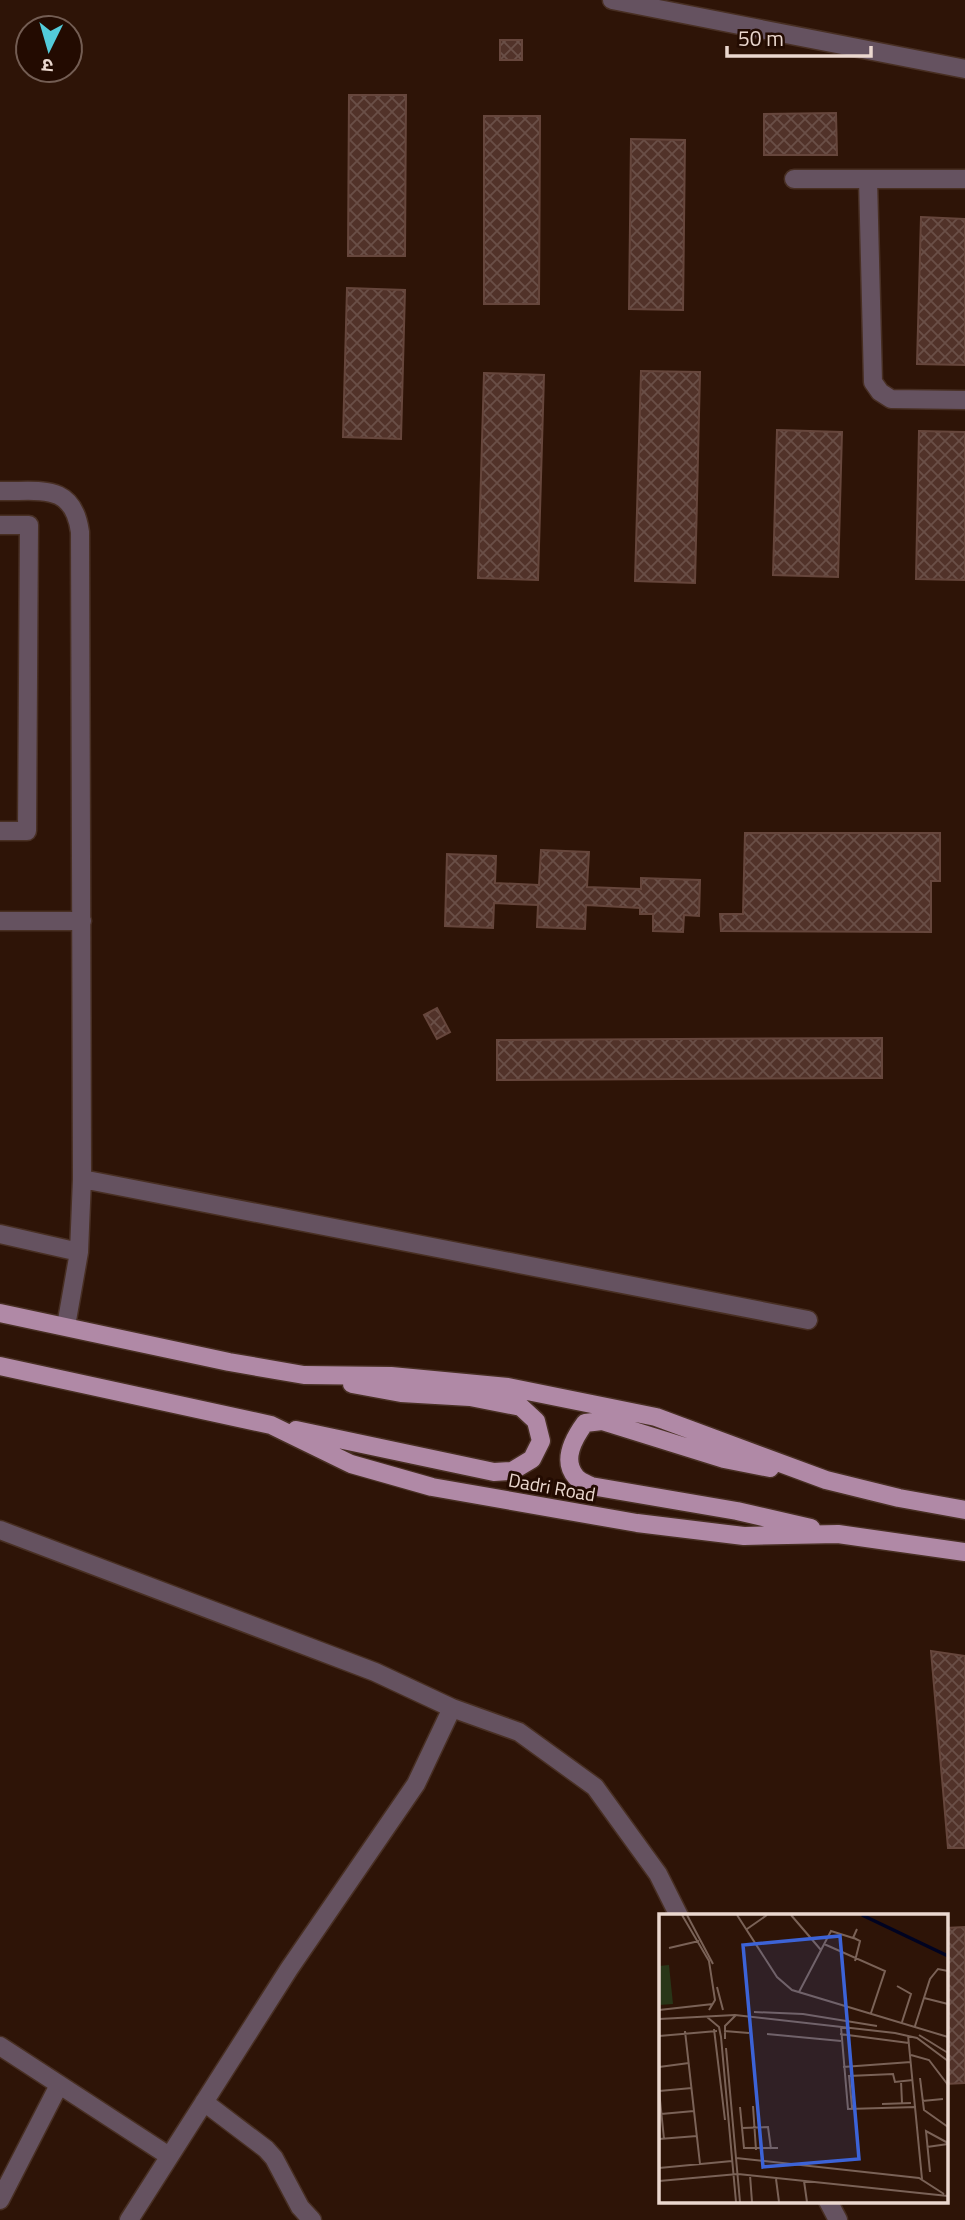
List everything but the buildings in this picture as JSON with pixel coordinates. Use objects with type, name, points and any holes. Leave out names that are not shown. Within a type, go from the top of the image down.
[{"type":"main road","name":"Dadri Road","points":[[0,1313],[229,1363],[401,1393],[470,1397],[521,1407],[536,1421],[541,1441],[533,1459],[512,1471],[494,1472],[0,1366]]},
{"type":"main road","name":"Dadri Road","points":[[304,1375],[391,1376],[508,1387],[656,1417],[826,1480]]},
{"type":"main road","name":"Dadri Road","points":[[965,1510],[724,1459],[601,1421],[585,1423],[570,1447],[570,1464],[576,1478],[591,1486],[737,1511],[838,1534],[965,1552]]},
{"type":"main road","name":"Dadri Road","points":[[271,1425],[351,1464],[432,1487],[650,1525],[744,1536],[838,1534]]},
{"type":"street","points":[[612,0],[965,69]]},
{"type":"street","points":[[794,179],[965,179]]},
{"type":"street","points":[[868,179],[873,382],[880,392],[891,399],[965,400]]},
{"type":"street","points":[[0,491],[52,493],[68,499],[77,513],[80,546],[82,1179],[79,1252],[66,1326]]},
{"type":"street","points":[[0,524],[29,525],[27,831],[0,831]]},
{"type":"street","points":[[0,921],[82,921]]},
{"type":"street","points":[[82,1179],[808,1321]]},
{"type":"street","points":[[0,1234],[79,1252]]},
{"type":"street","points":[[0,1530],[375,1672],[452,1708],[519,1732],[595,1787],[658,1874],[678,1914]]},
{"type":"street","points":[[129,2220],[289,1969],[416,1784],[452,1708]]},
{"type":"street","points":[[0,2046],[169,2157]]},
{"type":"street","points":[[0,2200],[59,2085]]},
{"type":"street","points":[[204,2102],[266,2149],[274,2158],[300,2207],[312,2220]]},
{"type":"street","points":[[829,2202],[838,2220]]}]
